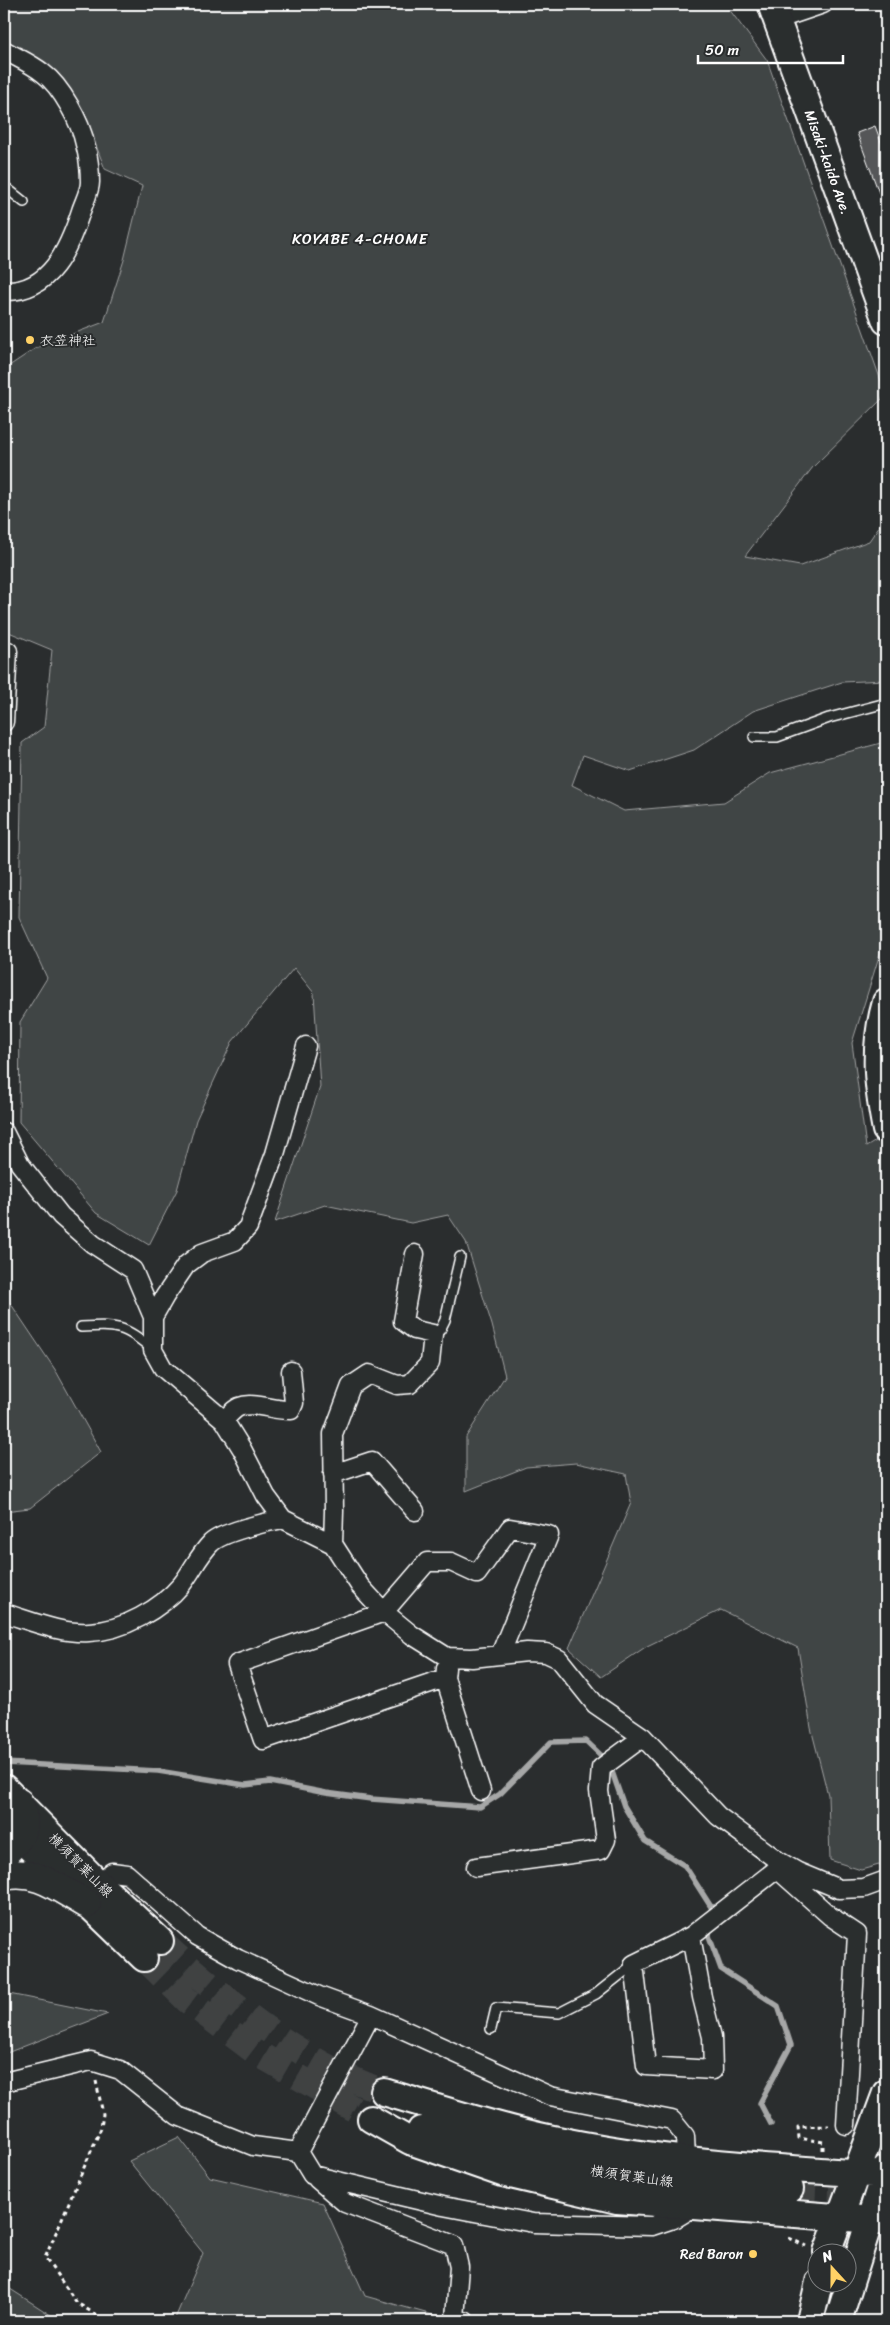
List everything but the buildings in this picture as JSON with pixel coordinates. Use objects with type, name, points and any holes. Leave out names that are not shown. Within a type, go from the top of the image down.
[{"type":"highway","points":[[4,1876],[15,1874],[34,1875],[93,1893]]},
{"type":"main road","name":"Misaki-kaido Ave.","points":[[774,12],[886,321]]},
{"type":"main road","points":[[886,1002],[882,1018],[880,1099],[886,1130]]},
{"type":"main road","name":"横須賀葉山線","points":[[9,1821],[93,1893]]},
{"type":"main road","name":"横須賀葉山線","points":[[9,1821],[93,1893],[152,1950]]},
{"type":"main road","name":"横須賀葉山線","points":[[478,2143],[384,2092],[548,2138],[644,2155],[686,2160]]},
{"type":"main road","points":[[832,2242],[855,2173],[886,2093]]},
{"type":"main road","name":"横須賀葉山線","points":[[694,2207],[617,2200],[502,2174],[410,2142],[371,2119],[478,2143],[540,2161],[618,2176],[790,2189]]},
{"type":"main road","points":[[686,2160],[855,2173],[886,2173],[878,2220],[838,2321]]},
{"type":"main road","points":[[694,2207],[878,2220]]},
{"type":"main road","points":[[810,2321],[817,2292]]},
{"type":"street","points":[[774,12],[823,4]]},
{"type":"street","points":[[4,50],[44,73],[73,113],[85,143],[90,183],[71,241],[55,266],[38,284],[18,292],[4,291]]},
{"type":"street","points":[[4,722],[8,651]]},
{"type":"street","points":[[153,1317],[186,1265],[202,1253],[235,1241],[248,1227],[275,1154],[306,1046]]},
{"type":"street","points":[[4,1132],[20,1164],[61,1216],[93,1244],[134,1270],[153,1317],[153,1350],[163,1368],[224,1420],[242,1449],[266,1496],[283,1519],[333,1544],[360,1586],[384,1612],[412,1634],[447,1657],[527,1652],[546,1653],[559,1659],[595,1704],[643,1737],[718,1816],[777,1864],[830,1916],[857,1934],[846,2125]]},
{"type":"street","points":[[333,1544],[333,1434],[351,1386],[369,1374],[397,1385],[410,1384],[430,1363],[433,1334],[415,1330],[403,1321],[415,1254]]},
{"type":"street","points":[[224,1420],[238,1407],[251,1405],[291,1410],[294,1404],[291,1371]]},
{"type":"street","points":[[333,1474],[372,1461],[415,1511]]},
{"type":"street","points":[[4,1613],[65,1631],[90,1632],[131,1621],[150,1613],[166,1601],[212,1542],[252,1524],[283,1519]]},
{"type":"street","points":[[445,1678],[263,1740],[237,1664],[384,1612],[427,1562],[451,1562],[477,1574],[510,1528],[549,1535],[500,1655]]},
{"type":"street","points":[[447,1657],[445,1678],[481,1790]]},
{"type":"street","points":[[476,1867],[601,1850],[606,1840],[599,1791],[601,1768],[643,1737]]},
{"type":"street","points":[[777,1864],[839,1889],[864,1888],[886,1880]]},
{"type":"street","points":[[691,1936],[702,1997],[712,2037],[713,2070],[646,2066],[634,1964],[691,1936],[777,1864]]},
{"type":"street","points":[[93,1893],[112,1872],[127,1874],[197,1936],[238,1960],[319,1996],[371,2015],[550,2096],[672,2120],[685,2136],[686,2160]]},
{"type":"street","points":[[298,2152],[371,2015]]},
{"type":"street","points":[[4,2082],[91,2061],[120,2070],[178,2116],[253,2146],[298,2152]]},
{"type":"street","points":[[298,2152],[312,2175],[345,2202],[454,2245],[459,2267],[455,2318],[464,2321]]},
{"type":"street","points":[[312,2175],[443,2206],[533,2224],[652,2226],[676,2218],[694,2207]]},
{"type":"lane","points":[[4,186],[24,202]]},
{"type":"lane","points":[[754,737],[777,738],[829,718],[886,703]]},
{"type":"lane","points":[[433,1334],[440,1330],[445,1320],[460,1257]]},
{"type":"lane","points":[[81,1327],[117,1326],[141,1339],[153,1350]]},
{"type":"lane","points":[[491,2029],[496,2008],[559,2013],[596,1994],[634,1964]]},
{"type":"path","points":[[91,2061],[103,2114],[101,2128],[45,2258],[77,2302],[106,2321]]},
{"type":"path","points":[[823,2142],[799,2138],[798,2127],[846,2125]]},
{"type":"shaded area","points":[[4,4],[718,4],[729,9],[767,60],[886,395],[813,467],[745,556],[800,566],[869,541],[882,522],[886,522],[886,680],[842,682],[753,711],[694,750],[630,771],[583,755],[572,785],[624,811],[724,802],[770,773],[881,743],[886,744],[886,934],[852,1043],[866,1147],[886,1135],[886,1863],[861,1870],[830,1860],[828,1795],[811,1728],[798,1648],[721,1610],[647,1646],[601,1677],[569,1648],[631,1503],[626,1474],[576,1463],[526,1467],[466,1491],[466,1437],[505,1376],[492,1325],[466,1242],[448,1215],[411,1223],[325,1205],[275,1222],[320,1087],[314,993],[294,968],[232,1042],[196,1120],[177,1190],[149,1245],[96,1213],[19,1122],[20,1022],[47,978],[19,917],[22,743],[44,727],[52,650],[4,630],[4,363],[9,366],[36,348],[104,322],[124,260],[142,186],[105,169],[87,122],[45,65],[4,62]]},
{"type":"shaded area","points":[[4,1300],[11,1304],[56,1371],[101,1452],[30,1508],[4,1511]]},
{"type":"shaded area","points":[[4,1993],[108,2014],[4,2054]]},
{"type":"shaded area","points":[[179,2137],[210,2177],[323,2203],[365,2296],[454,2321],[174,2321],[203,2253],[129,2161]]},
{"type":"shaded area","points":[[4,2285],[60,2321],[4,2321]]},
{"type":"waterway","points":[[4,1763],[158,1771],[245,1785],[270,1782],[326,1793],[371,1799],[480,1807],[500,1794],[551,1742],[586,1741],[609,1763],[624,1806],[645,1841],[685,1866],[713,1910],[713,1914]]},
{"type":"waterway","points":[[710,1928],[709,1936],[721,1969],[778,2006],[791,2045],[760,2103],[771,2124]]},
{"type":"tunnel","points":[[160,1941],[211,1986],[293,2047],[352,2079],[384,2092]]},
{"type":"tunnel","points":[[144,1958],[188,2001],[257,2053],[371,2119]]},
{"type":"tunnel","points":[[790,2189],[872,2193]]},
{"type":"place","name":"衣笠神社","points":[[30,340]]},
{"type":"place","name":"Red Baron","points":[[753,2254]]},
{"type":"district","name":"KOYABE 4-CHOME","points":[[360,239]]}]
